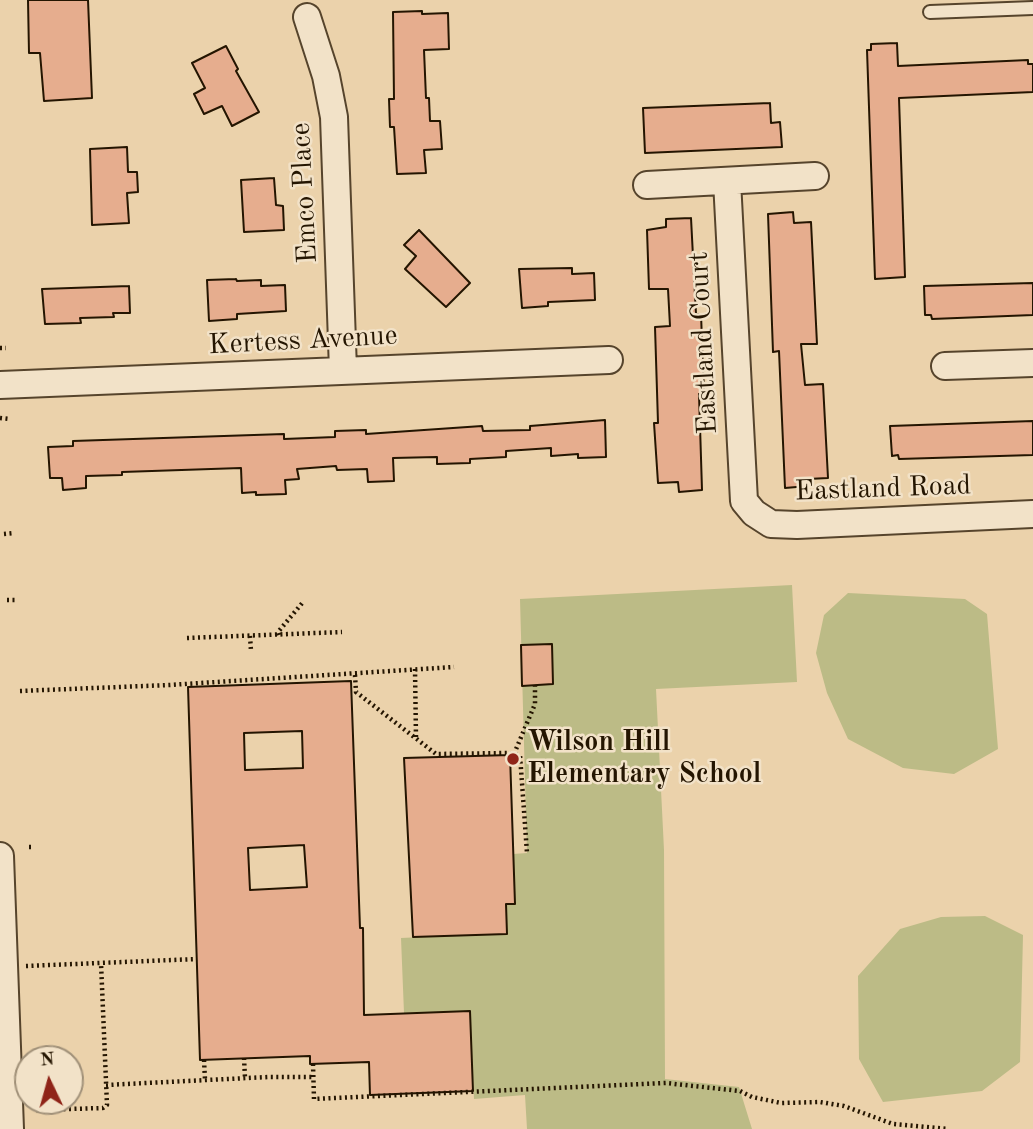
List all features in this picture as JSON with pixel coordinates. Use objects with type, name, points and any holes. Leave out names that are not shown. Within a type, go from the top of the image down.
[{"type":"street","name":"Emco Place","points":[[307,17],[326,76],[334,117],[343,370]]},
{"type":"street","points":[[647,185],[815,176]]},
{"type":"street","name":"Eastland Court","points":[[727,181],[744,501]]},
{"type":"street","name":"Kertess Avenue","points":[[0,385],[609,360]]},
{"type":"street","points":[[945,366],[1033,363]]},
{"type":"street","name":"Eastland Road","points":[[744,501],[754,513],[771,524],[1033,514]]},
{"type":"street","points":[[0,856],[4,1068],[10,1129]]},
{"type":"lane","points":[[930,12],[1033,8]]},
{"type":"path","points":[[0,418],[9,419]]},
{"type":"path","points":[[4,534],[14,533]]},
{"type":"path","points":[[7,600],[16,600]]},
{"type":"path","points":[[279,635],[278,632],[304,601]]},
{"type":"path","points":[[187,638],[342,632]]},
{"type":"path","points":[[250,636],[251,651]]},
{"type":"path","points":[[20,691],[252,677],[355,675],[454,667]]},
{"type":"path","points":[[415,669],[416,738]]},
{"type":"path","points":[[355,675],[356,692],[436,754],[520,755],[527,853]]},
{"type":"path","points":[[514,754],[535,704],[535,685]]},
{"type":"path","points":[[33,965],[197,959]]},
{"type":"path","points":[[84,1109],[103,1108],[107,1105],[102,963]]},
{"type":"path","points":[[244,1058],[246,1078]]},
{"type":"path","points":[[204,1060],[205,1080]]},
{"type":"path","points":[[313,1064],[314,1099],[666,1083],[740,1091],[752,1097],[781,1103],[820,1102],[844,1106],[893,1124],[948,1129]]},
{"type":"path","points":[[106,1085],[312,1077]]},
{"type":"shaded area","points":[[792,585],[797,682],[656,689],[664,850],[665,1079],[739,1087],[752,1129],[527,1129],[525,1095],[474,1099],[470,1011],[404,1013],[401,938],[506,933],[506,904],[515,904],[513,854],[527,853],[520,599]]},
{"type":"shaded area","points":[[848,593],[965,599],[987,614],[998,749],[954,774],[903,768],[848,739],[827,693],[816,653],[824,615]]},
{"type":"shaded area","points":[[985,916],[1023,935],[1020,1062],[982,1091],[883,1102],[859,1059],[858,976],[900,929],[941,917]]},
{"type":"building","points":[[28,0],[88,0],[92,98],[44,101],[40,53],[29,53]]},
{"type":"building","points":[[422,11],[422,14],[448,13],[449,49],[424,50],[430,121],[440,121],[442,149],[424,150],[426,173],[397,174],[389,99],[394,99],[393,12]]},
{"type":"building","points":[[897,43],[898,66],[1028,60],[1028,64],[1033,64],[1033,92],[899,98],[905,277],[875,279],[867,50],[871,50],[871,44]]},
{"type":"building","points":[[226,46],[238,69],[236,71],[259,112],[232,126],[222,106],[204,114],[194,94],[205,88],[192,63]]},
{"type":"building","points":[[770,103],[771,123],[780,122],[782,147],[645,153],[643,108]]},
{"type":"building","points":[[127,147],[128,172],[137,172],[138,192],[127,193],[129,223],[92,225],[90,149]]},
{"type":"building","points":[[274,178],[276,205],[283,206],[284,230],[244,232],[241,180]]},
{"type":"building","points":[[793,212],[794,223],[811,222],[817,344],[801,344],[805,385],[823,384],[828,478],[808,479],[808,486],[785,488],[779,351],[773,352],[768,214]]},
{"type":"building","points":[[691,218],[696,314],[701,314],[704,394],[699,394],[702,490],[679,492],[678,482],[658,483],[654,423],[658,423],[655,327],[670,326],[668,289],[649,289],[647,230],[666,227],[666,219]]},
{"type":"building","points":[[419,230],[470,283],[446,307],[405,269],[416,256],[404,245]]},
{"type":"building","points":[[572,268],[572,274],[594,273],[595,300],[548,302],[548,306],[522,308],[519,269]]},
{"type":"building","points":[[207,280],[261,280],[261,286],[285,285],[286,311],[237,314],[237,319],[209,321]]},
{"type":"building","points":[[1033,283],[1033,315],[932,319],[931,315],[925,315],[924,286]]},
{"type":"building","points":[[129,286],[130,313],[113,313],[114,317],[80,318],[81,323],[45,324],[42,289]]},
{"type":"building","points":[[605,420],[606,457],[578,458],[578,454],[551,456],[551,448],[506,451],[506,457],[470,459],[470,463],[437,464],[437,457],[393,458],[394,481],[368,482],[367,469],[337,470],[336,466],[297,469],[299,479],[285,480],[286,494],[242,493],[241,468],[122,472],[122,475],[86,476],[86,488],[63,490],[62,478],[50,478],[48,447],[73,446],[73,441],[284,434],[284,439],[335,437],[335,431],[366,430],[366,434],[482,426],[483,431],[530,430],[530,426]]},
{"type":"building","points":[[1033,421],[1033,455],[899,459],[898,455],[892,456],[890,426]]},
{"type":"building","points":[[552,644],[553,684],[522,686],[521,645]]},
{"type":"building","name":"Wilson Hill Elementary School","points":[[351,681],[360,928],[363,928],[364,1015],[470,1011],[473,1091],[370,1095],[369,1062],[310,1064],[310,1056],[200,1060],[188,687]],"holes":[[[302,731],[303,768],[245,770],[244,733]],[[304,845],[307,887],[250,890],[248,848]]]},
{"type":"building","points":[[510,755],[515,904],[506,904],[507,934],[413,937],[404,758]]},
{"type":"place","name":"Wilson Hill Elementary School","points":[[513,759]]}]
